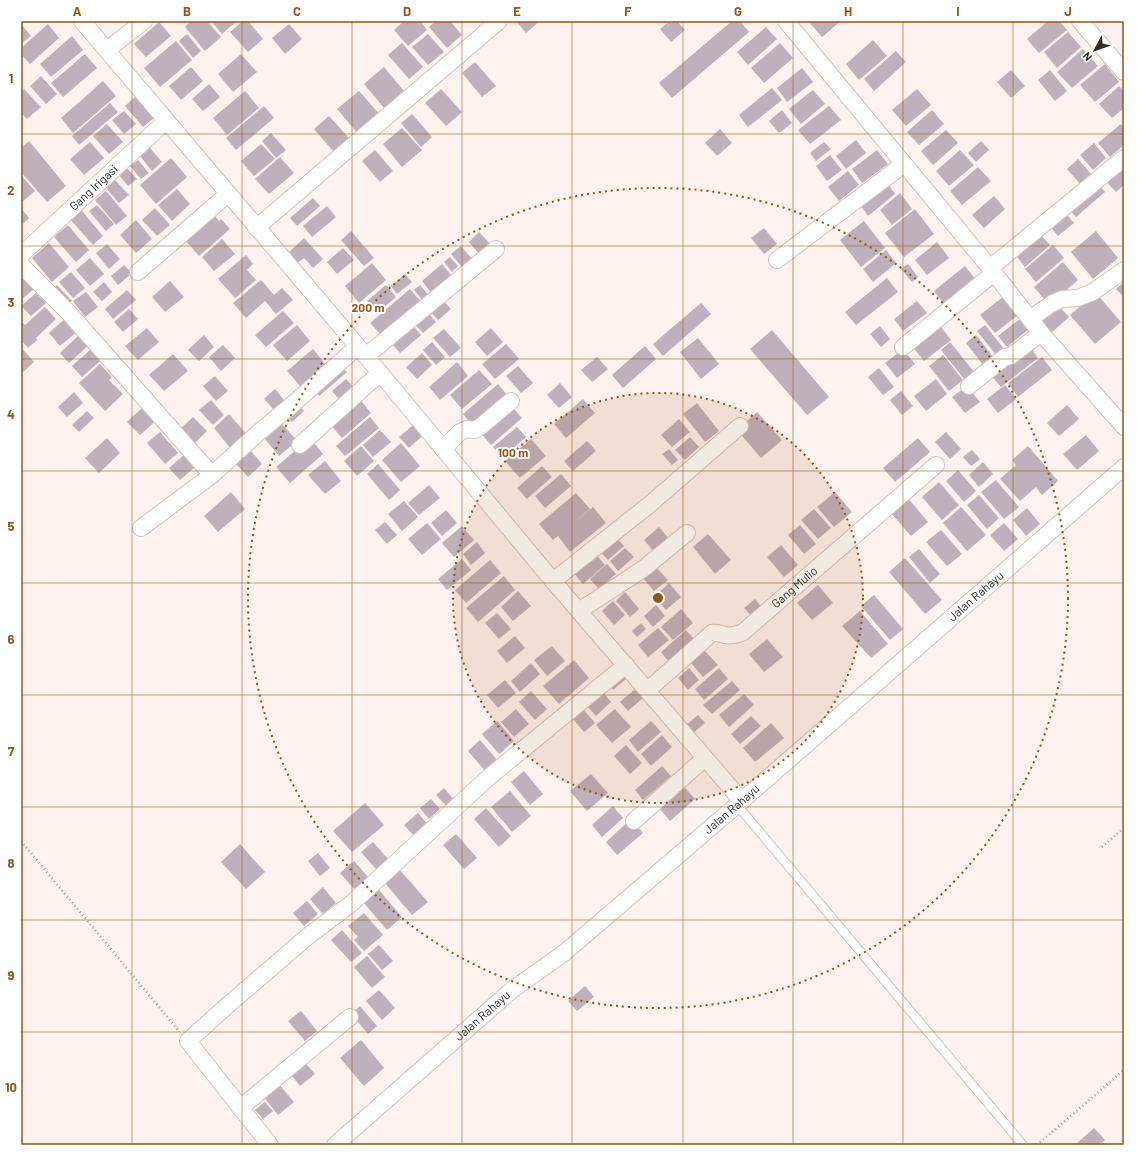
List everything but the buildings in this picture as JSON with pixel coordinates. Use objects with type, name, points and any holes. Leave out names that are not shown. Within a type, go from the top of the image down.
[{"type":"street","points":[[82,21],[579,611],[648,690],[705,758],[740,803]]},
{"type":"street","points":[[106,50],[144,21]]},
{"type":"street","points":[[256,228],[499,21]]},
{"type":"street","points":[[786,21],[1031,318],[1041,333],[1124,427]]},
{"type":"street","points":[[1080,21],[1124,72]]},
{"type":"street","name":"Gang Irigasi","points":[[21,255],[166,121]]},
{"type":"street","points":[[903,347],[1124,158]]},
{"type":"street","points":[[777,260],[904,164]]},
{"type":"street","points":[[138,272],[228,194]]},
{"type":"street","points":[[141,528],[212,475],[292,404],[496,248]]},
{"type":"street","points":[[21,265],[69,313],[212,475]]},
{"type":"street","points":[[1031,318],[1053,303],[1062,299],[1078,298],[1093,292],[1124,270]]},
{"type":"street","points":[[969,386],[1005,358],[1011,356],[1041,333]]},
{"type":"street","points":[[300,445],[380,374]]},
{"type":"street","points":[[443,449],[460,432],[467,429],[474,430],[480,427],[511,401]]},
{"type":"street","points":[[553,580],[649,505],[740,426]]},
{"type":"street","name":"Gang Mulio","points":[[648,690],[712,633],[718,632],[725,636],[732,636],[742,633],[936,465]]},
{"type":"street","name":"Jalan Rahayu","points":[[336,1145],[512,990],[564,953],[740,803],[1124,467]]},
{"type":"street","points":[[579,611],[643,568],[687,533]]},
{"type":"street","points":[[270,1145],[188,1042],[228,1005],[307,937],[352,903],[489,777],[626,665]]},
{"type":"street","points":[[634,821],[705,758]]},
{"type":"street","points":[[240,1108],[350,1017]]},
{"type":"lane","points":[[740,803],[1023,1145]]},
{"type":"path","points":[[1102,846],[1124,828]]},
{"type":"path","points":[[21,841],[188,1042]]},
{"type":"path","points":[[1037,1145],[1124,1070]]}]
